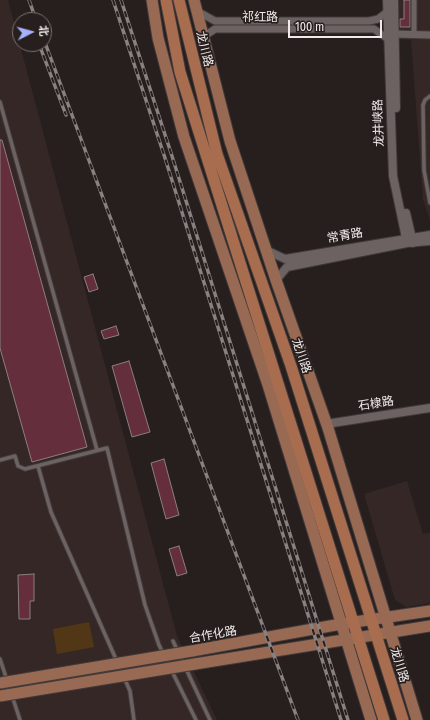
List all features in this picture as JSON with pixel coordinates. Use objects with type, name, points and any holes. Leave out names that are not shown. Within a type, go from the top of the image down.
[{"type":"highway","points":[[166,0],[180,72],[384,720]]},
{"type":"highway","name":"龙川路","points":[[179,0],[217,154],[291,366],[403,720]]},
{"type":"main road","points":[[152,0],[158,38],[186,144],[268,385],[340,624],[371,720]]},
{"type":"main road","name":"龙川路","points":[[196,6],[230,141],[276,280],[327,426],[417,720]]},
{"type":"main road","name":"合作化路","points":[[0,684],[340,624],[430,611]]},
{"type":"main road","name":"合作化路","points":[[0,696],[430,626]]},
{"type":"street","name":"龙井峡路","points":[[387,0],[387,12],[391,37]]},
{"type":"street","name":"龙井峡路","points":[[394,0],[391,37],[393,176],[409,240]]},
{"type":"street","points":[[414,0],[414,34]]},
{"type":"street","name":"祁红路","points":[[196,6],[215,21],[369,21],[378,19],[387,12]]},
{"type":"street","name":"祁红路","points":[[203,37],[215,29],[374,29],[391,37]]},
{"type":"street","points":[[391,37],[414,34],[430,34]]},
{"type":"street","name":"常青路","points":[[276,280],[287,267],[430,235]]},
{"type":"street","name":"常青路","points":[[266,250],[285,259],[409,240],[430,241]]},
{"type":"street","name":"石棣路","points":[[327,426],[430,408]]},
{"type":"street","name":"石棣路","points":[[327,426],[430,413]]},
{"type":"lane","points":[[430,96],[425,100],[423,105],[424,170],[430,203]]},
{"type":"lane","points":[[0,102],[97,450]]},
{"type":"lane","points":[[0,460],[15,456],[18,466],[25,469],[107,448],[145,605],[159,645],[196,720]]},
{"type":"lane","points":[[38,466],[51,512],[130,692],[134,720]]},
{"type":"lane","points":[[173,641],[210,720]]},
{"type":"lane","points":[[0,659],[20,720]]},
{"type":"shaded area","points":[[0,0],[8,0],[12,15],[12,52],[22,52],[177,636],[217,720],[0,720]]},
{"type":"shaded area","points":[[398,0],[430,0],[430,220],[423,200],[411,40],[399,39]]},
{"type":"shaded area","points":[[407,481],[423,534],[430,533],[430,603],[406,607],[395,600],[364,494]]},
{"type":"shaded area","points":[[89,622],[94,647],[57,654],[53,629]]},
{"type":"building","points":[[404,0],[410,0],[410,27],[400,27],[400,19],[404,19]]},
{"type":"building","points":[[0,140],[2,140],[87,447],[32,462],[0,348]]},
{"type":"building","points":[[93,274],[98,289],[89,292],[84,277]]},
{"type":"building","points":[[116,326],[119,335],[104,339],[101,331]]},
{"type":"building","points":[[129,361],[150,432],[132,437],[112,366]]},
{"type":"building","points":[[164,459],[179,515],[166,519],[151,463]]},
{"type":"building","points":[[179,546],[187,573],[177,576],[169,549]]},
{"type":"building","points":[[34,574],[34,601],[30,601],[30,619],[19,619],[18,575]]},
{"type":"railway","points":[[29,0],[33,12]]},
{"type":"railway","points":[[113,0],[165,158],[341,720]]},
{"type":"railway","points":[[121,0],[172,156],[348,720]]},
{"type":"railway","points":[[42,52],[66,115]]},
{"type":"railway","points":[[48,52],[298,720]]}]
